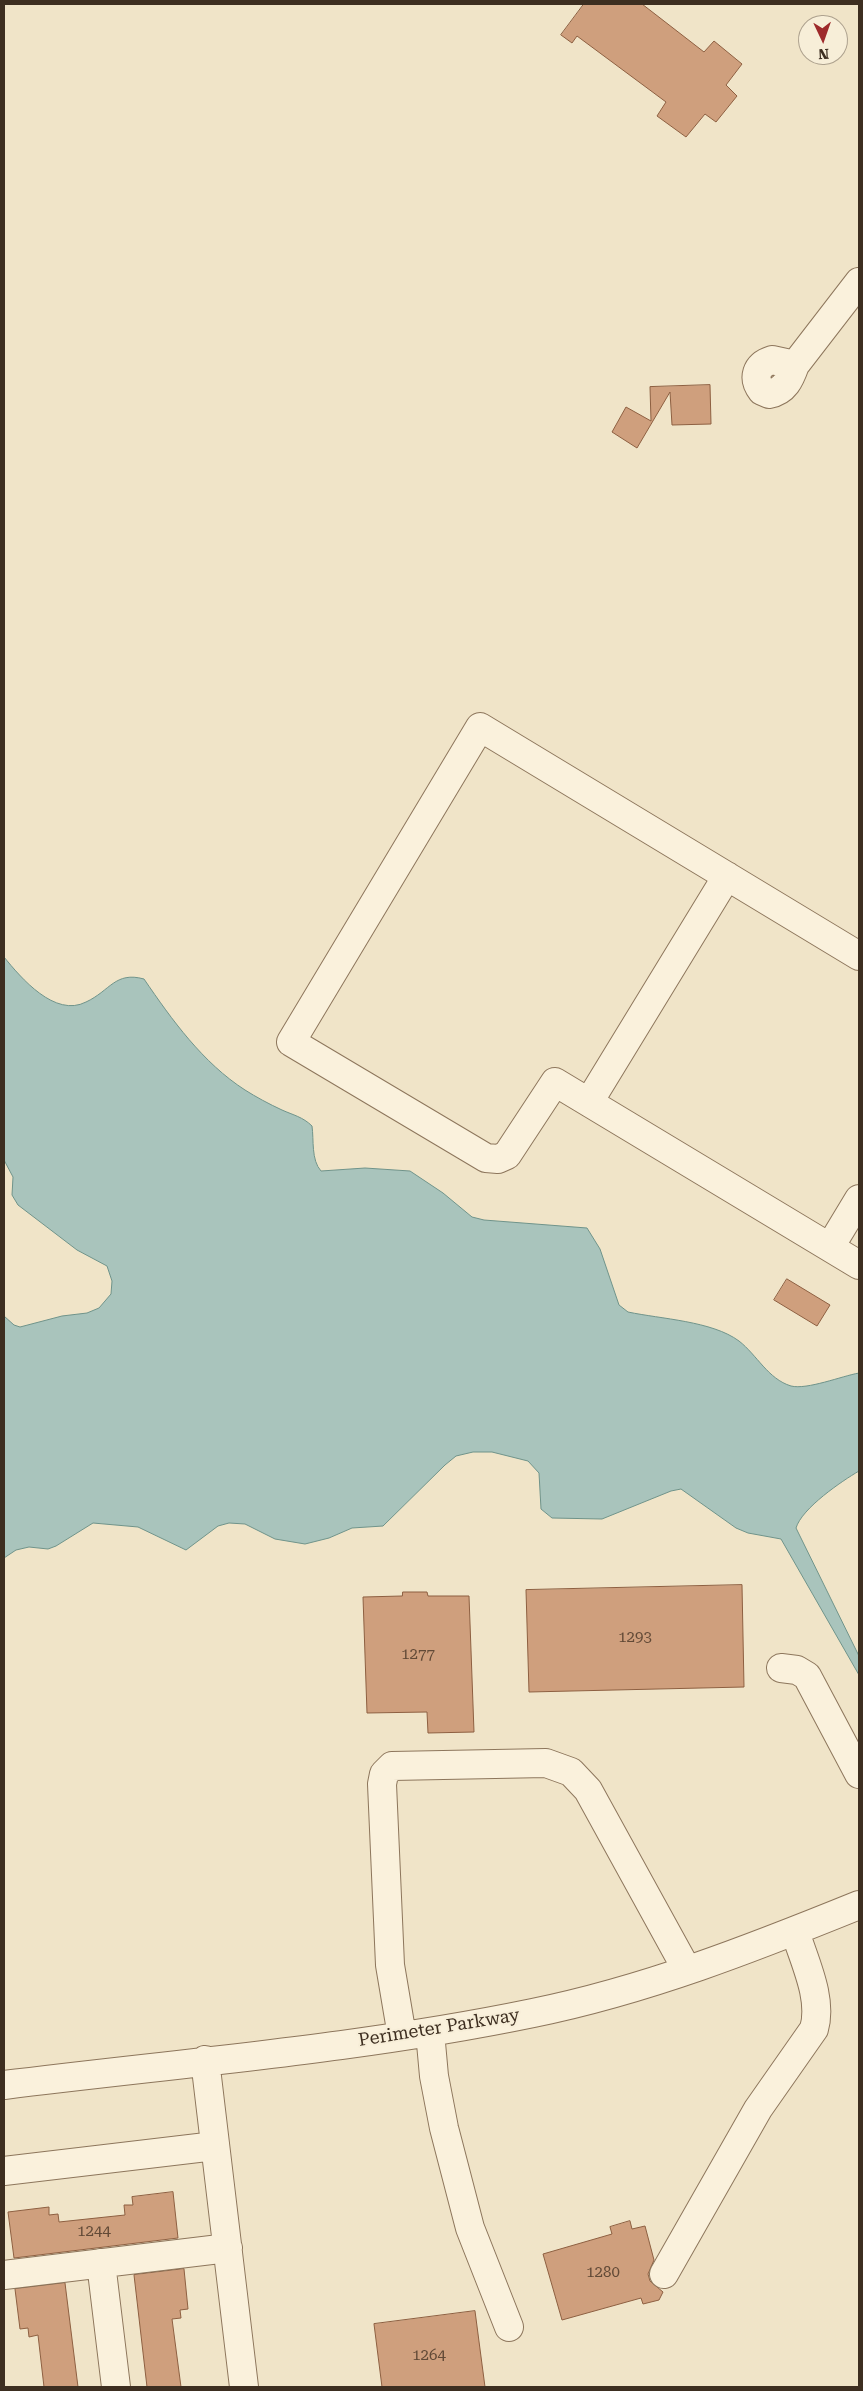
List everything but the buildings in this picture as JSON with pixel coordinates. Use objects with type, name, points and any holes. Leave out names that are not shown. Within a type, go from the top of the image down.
[{"type":"street","points":[[795,365],[859,282]]},
{"type":"street","points":[[859,956],[480,728],[291,1042],[486,1158],[498,1159],[506,1155],[556,1082],[859,1265]]},
{"type":"street","points":[[589,1102],[727,876]]},
{"type":"street","points":[[830,1247],[859,1199]]},
{"type":"street","points":[[781,1668],[797,1670],[807,1676],[859,1774]]},
{"type":"street","points":[[402,2036],[390,1965],[382,1784],[384,1774],[392,1766],[546,1763],[571,1772],[588,1790],[687,1970]]},
{"type":"street","name":"Perimeter Parkway","points":[[4,2085],[402,2036],[534,2013],[595,1998],[687,1970],[795,1931],[859,1905]]},
{"type":"street","points":[[664,2274],[758,2109],[814,2029],[817,2019],[816,2002],[795,1931]]},
{"type":"street","points":[[430,2032],[434,2076],[444,2128],[470,2228],[509,2326]]},
{"type":"street","points":[[205,2060],[244,2387]]},
{"type":"street","points":[[4,2171],[215,2146]]},
{"type":"street","points":[[4,2275],[228,2248]]},
{"type":"street","points":[[101,2263],[116,2387]]},
{"type":"water","points":[[4,957],[29,985],[62,1005],[74,1006],[86,1002],[119,980],[134,977],[144,979],[189,1040],[215,1067],[249,1093],[301,1118],[312,1126],[314,1156],[321,1171],[365,1168],[410,1171],[443,1193],[472,1217],[484,1220],[587,1228],[600,1249],[619,1305],[628,1312],[701,1325],[728,1334],[739,1341],[776,1378],[791,1386],[806,1386],[859,1373],[859,1471],[833,1488],[814,1504],[800,1520],[796,1528],[859,1656],[859,1675],[781,1539],[748,1533],[736,1528],[681,1489],[671,1491],[602,1519],[552,1518],[541,1509],[539,1473],[528,1461],[492,1452],[473,1452],[456,1456],[383,1526],[352,1528],[329,1538],[305,1544],[275,1539],[245,1524],[229,1523],[218,1526],[186,1550],[138,1527],[93,1523],[56,1546],[48,1549],[29,1547],[16,1550],[4,1558],[4,1316],[14,1325],[20,1327],[62,1316],[87,1313],[99,1308],[111,1294],[112,1281],[107,1266],[77,1250],[18,1205],[12,1195],[13,1177],[4,1160]]}]
